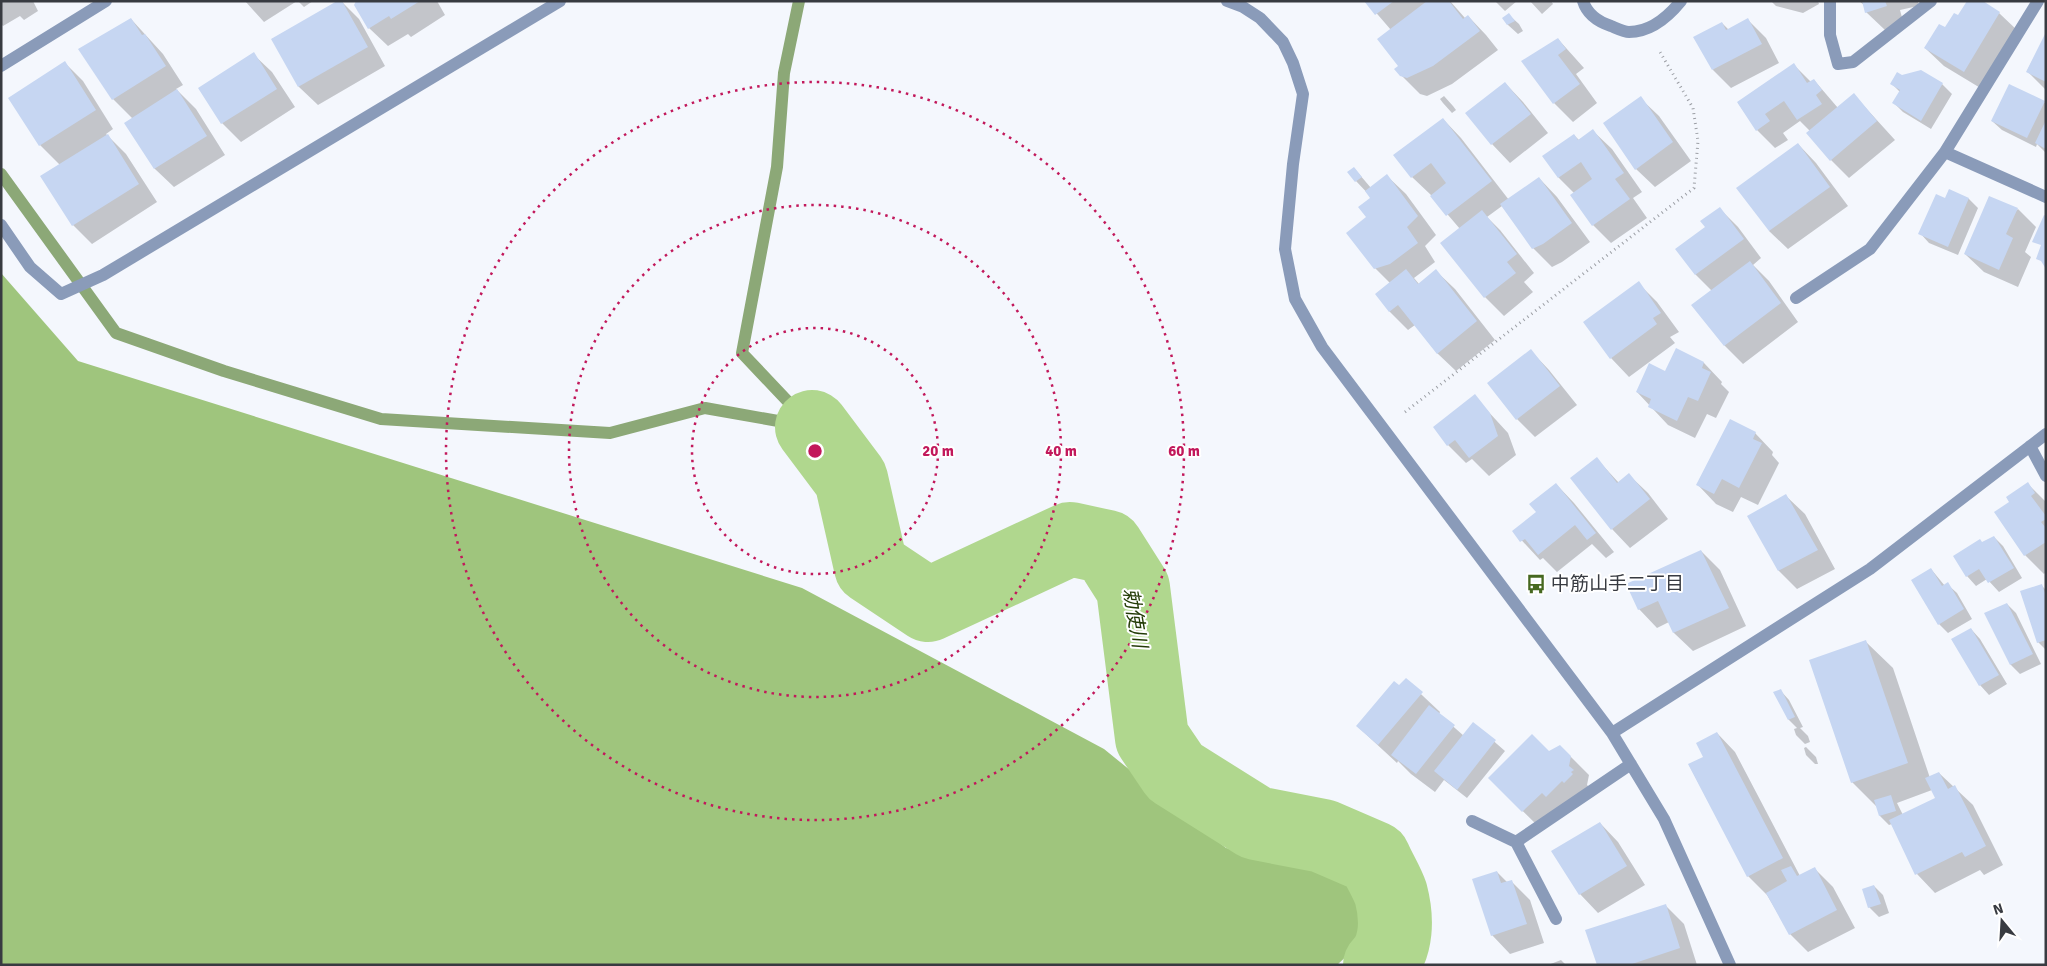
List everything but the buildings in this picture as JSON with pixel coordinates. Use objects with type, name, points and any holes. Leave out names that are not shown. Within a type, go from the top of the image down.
[{"type":"street","points":[[1,66],[106,1]]},
{"type":"street","points":[[1,225],[30,267],[61,294],[103,275],[560,1]]},
{"type":"street","points":[[1227,1],[1243,7],[1260,18],[1282,42],[1294,63],[1303,94],[1293,164],[1285,249],[1295,299],[1322,347],[1612,733],[1664,819],[1730,965]]},
{"type":"street","points":[[1583,1],[1585,7],[1600,22],[1629,32],[1654,26],[1672,13],[1681,1]]},
{"type":"street","points":[[1830,1],[1830,35],[1838,64],[1853,62],[1931,1]]},
{"type":"street","points":[[1796,298],[1870,249],[1945,152],[2038,1]]},
{"type":"street","points":[[1945,152],[2046,197]]},
{"type":"street","points":[[1612,733],[1870,569],[2046,434]]},
{"type":"street","points":[[2030,446],[2046,476]]},
{"type":"street","points":[[1516,842],[1631,764]]},
{"type":"street","points":[[1472,821],[1516,842],[1556,919]]},
{"type":"path","points":[[1384,429],[1694,188],[1698,141],[1693,108],[1645,28]]},
{"type":"green space","points":[[1,273],[78,361],[802,588],[1104,749],[1226,848],[1329,867],[1364,888],[1368,936],[1337,965],[1,965]]},
{"type":"waterway","points":[[799,1],[784,73],[777,167],[742,353],[812,427]]},
{"type":"waterway","points":[[1,174],[116,333],[224,371],[381,419],[610,433],[705,408],[812,427]]},
{"type":"waterway","name":"勅使川","points":[[812,427],[851,479],[871,567],[928,605],[1070,539],[1107,547],[1133,588],[1152,738],[1175,772],[1256,823],[1323,836],[1374,858],[1391,894],[1395,922],[1390,950],[1380,965]]},
{"type":"place","name":"中筋山手二丁目","points":[[1536,584]]}]
